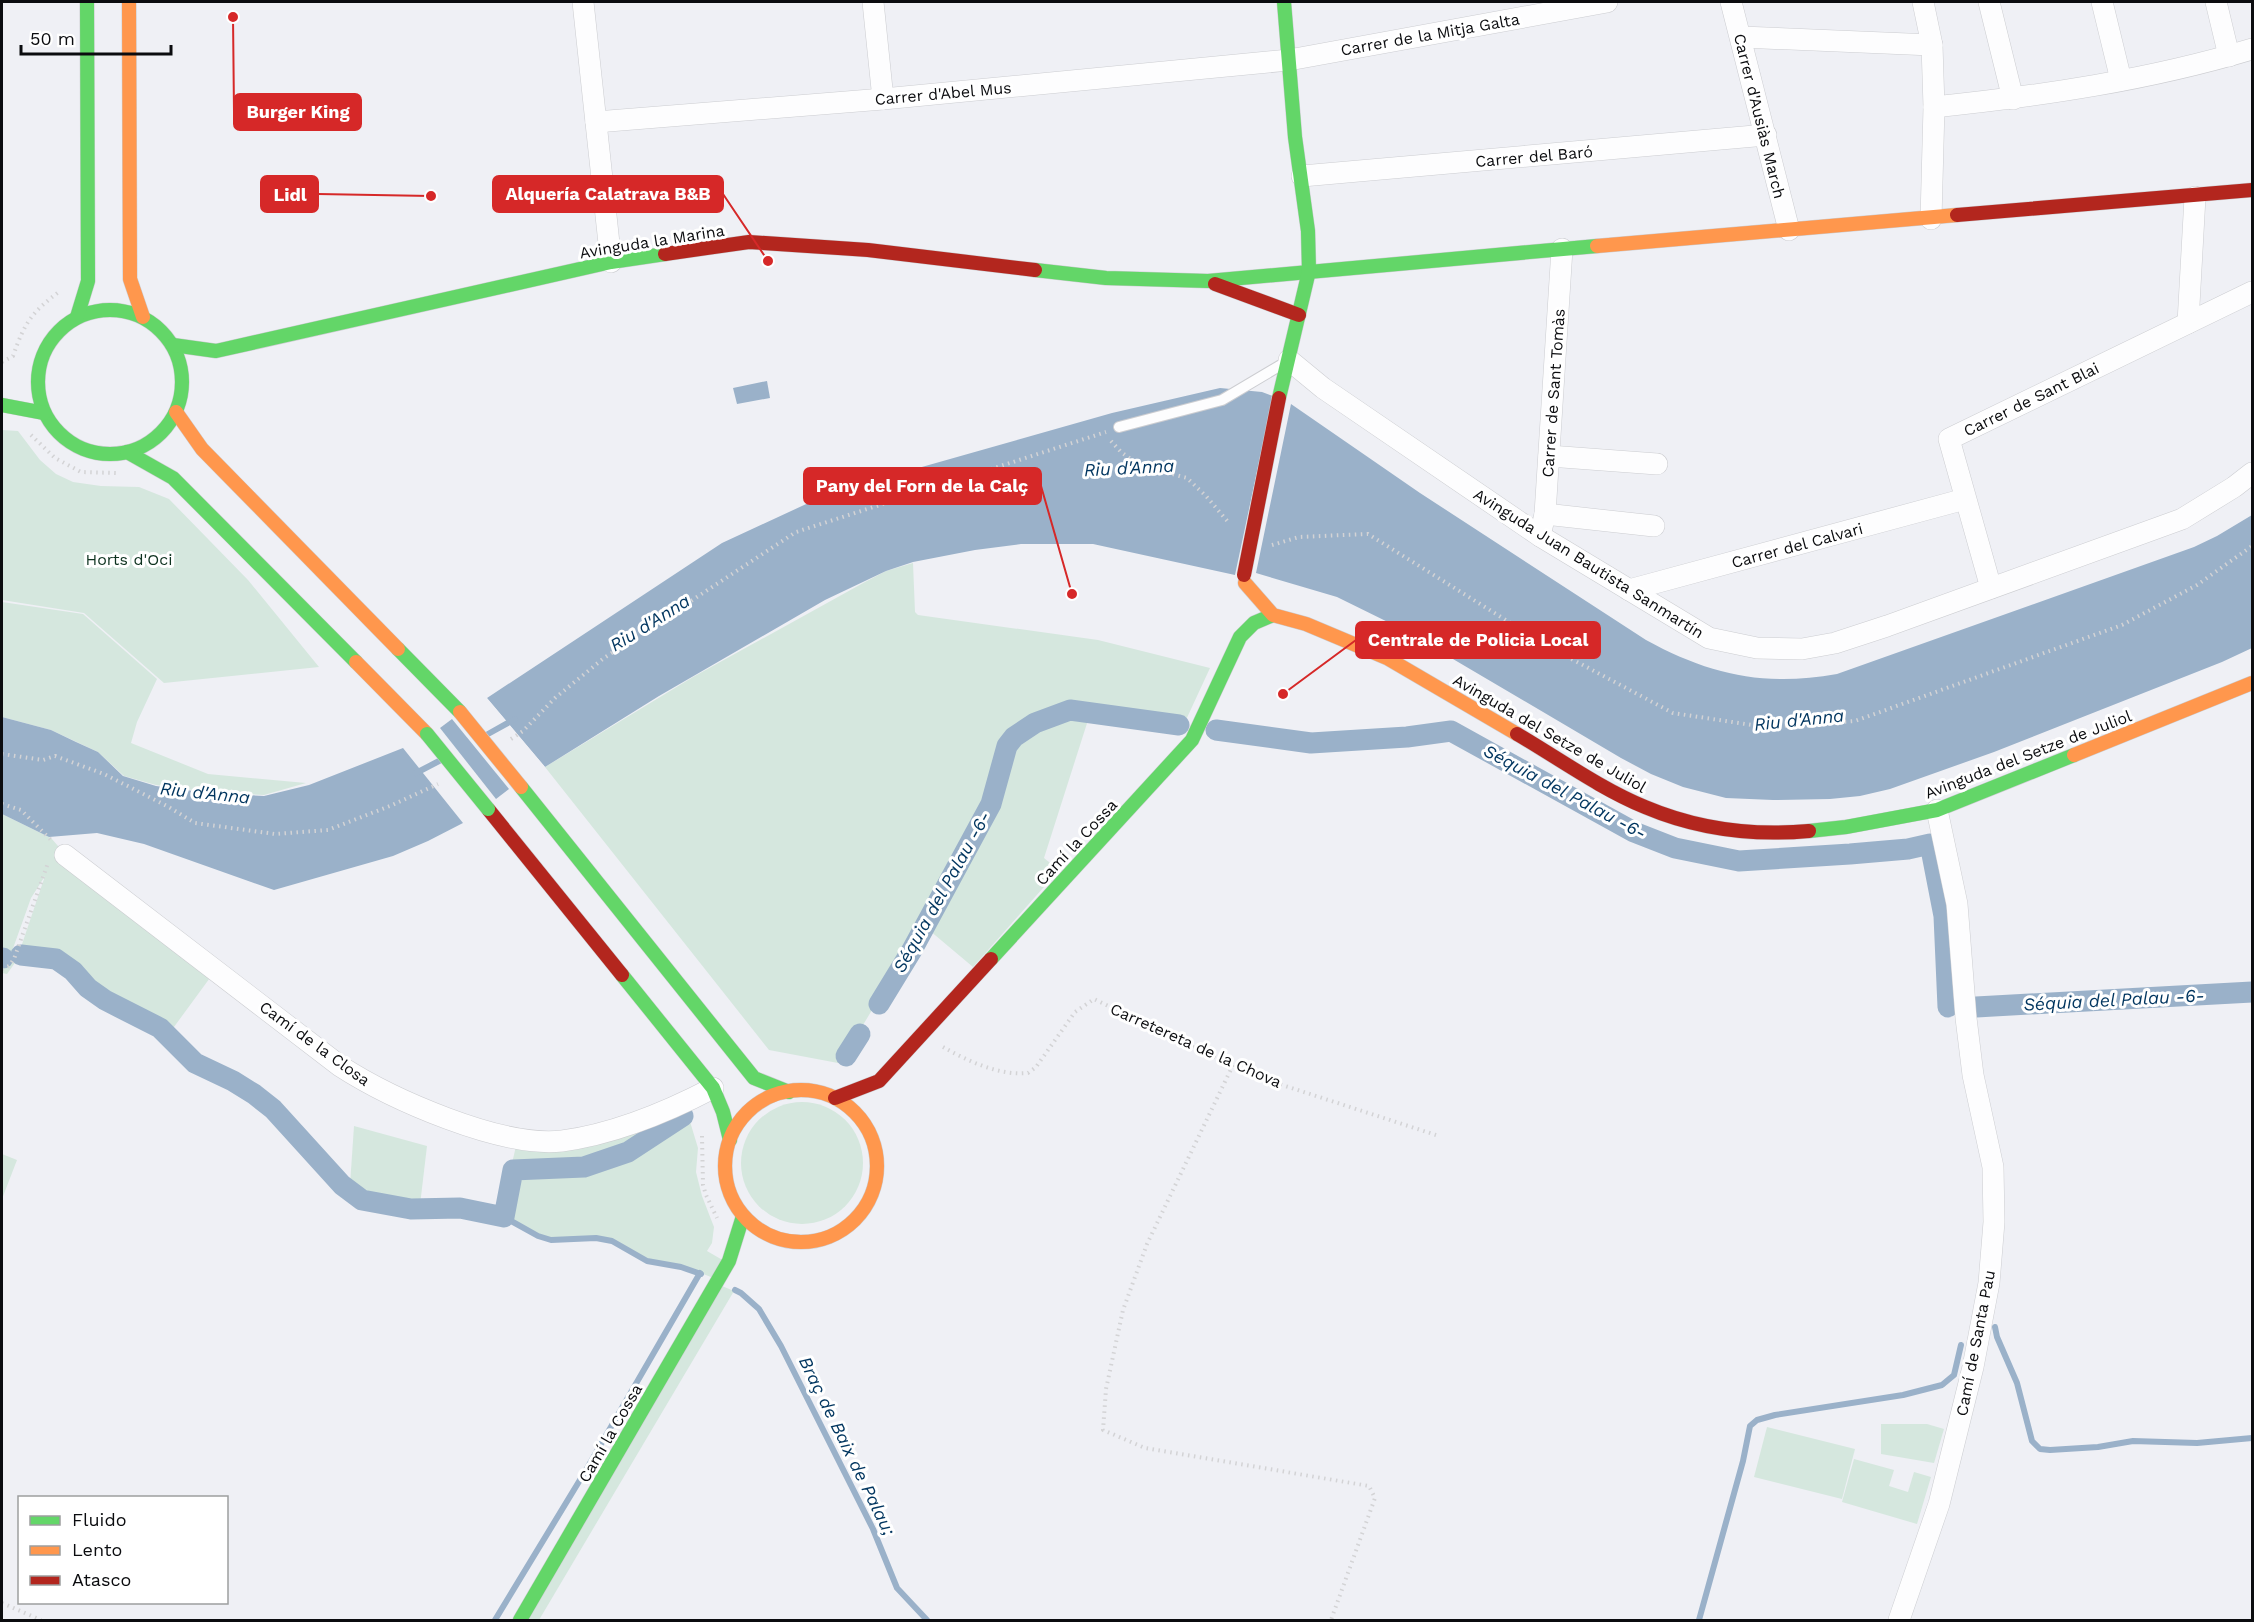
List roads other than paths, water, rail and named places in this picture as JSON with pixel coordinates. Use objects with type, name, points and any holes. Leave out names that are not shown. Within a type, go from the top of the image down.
[{"type":"main road","points":[[77,317],[88,281],[87,2]]},
{"type":"main road","points":[[129,2],[130,279],[143,317]]},
{"type":"main road","points":[[1240,637],[1244,579],[1278,398],[1309,270],[1308,231],[1295,137],[1284,2]]},
{"type":"main road","points":[[1208,281],[1309,270],[2195,197],[2253,190]]},
{"type":"main road","name":"Avinguda la Marina","points":[[173,345],[216,351],[611,262],[749,242],[868,250],[1107,278],[1208,281]]},
{"type":"main road","points":[[1208,281],[1299,315]]},
{"type":"main road","points":[[117,309],[143,317],[155,324],[173,345],[180,363],[183,382],[176,412],[156,438],[142,447],[110,454],[78,447],[59,433],[44,413],[40,401],[38,376],[46,348],[65,325],[77,317],[96,311],[117,309]]},
{"type":"main road","points":[[183,382],[216,351]]},
{"type":"main road","points":[[20,383],[38,376]]},
{"type":"main road","points":[[2,405],[44,413]]},
{"type":"main road","points":[[176,412],[202,449],[460,711],[754,1078],[789,1092]]},
{"type":"main road","points":[[127,452],[173,478],[427,734],[713,1088],[723,1112],[730,1140]]},
{"type":"main road","points":[[1244,579],[1273,615]]},
{"type":"main road","name":"Camí la Cossa","points":[[835,1098],[878,1087],[922,1034],[1192,740],[1240,637],[1248,626],[1259,618],[1273,615]]},
{"type":"main road","name":"Avinguda del Setze de Juliol","points":[[1273,615],[1315,627],[1387,658],[1644,807],[1680,820],[1727,830],[1786,833],[1846,827],[1937,810],[2253,683]]},
{"type":"main road","points":[[789,1092],[820,1093],[835,1098],[868,1121],[877,1166],[874,1187],[866,1206],[853,1222],[836,1234],[816,1241],[796,1242],[775,1238],[758,1229],[743,1215],[732,1198],[726,1179],[726,1160],[730,1140],[739,1123],[753,1108],[770,1097],[789,1092]]},
{"type":"main road","name":"Camí la Cossa","points":[[520,1620],[729,1261],[743,1215]]},
{"type":"main road","points":[[729,1261],[775,1238]]},
{"type":"street","points":[[583,2],[611,262]]},
{"type":"street","points":[[873,2],[883,99]]},
{"type":"street","name":"Carrer de la Mitja Galta","points":[[1289,60],[1607,2]]},
{"type":"street","name":"Carrer d'Ausiàs March","points":[[1731,2],[1789,230]]},
{"type":"street","points":[[1923,2],[1932,45],[1934,107],[1931,219]]},
{"type":"street","points":[[1989,2],[2013,99]]},
{"type":"street","points":[[2103,2],[2121,80]]},
{"type":"street","points":[[2216,2],[2229,56]]},
{"type":"street","points":[[1741,37],[1932,45]]},
{"type":"street","points":[[1934,107],[2013,99],[2121,80],[2229,56],[2253,48]]},
{"type":"street","name":"Carrer d'Abel Mus","points":[[596,122],[883,99],[1289,60]]},
{"type":"street","name":"Carrer del Baró","points":[[1302,176],[1766,135]]},
{"type":"street","points":[[2188,323],[2195,197]]},
{"type":"street","name":"Carrer de Sant Tomàs","points":[[1540,536],[1545,514],[1562,249]]},
{"type":"street","name":"Carrer de Sant Blai","points":[[1991,588],[1949,439],[2253,292]]},
{"type":"street","name":"Avinguda Juan Bautista Sanmartín","points":[[1289,360],[1323,388],[1540,536],[1709,638],[1757,648],[1802,649],[1835,643],[1856,636],[2182,519],[2253,473]]},
{"type":"street","points":[[1549,456],[1657,464]]},
{"type":"street","name":"Carrer del Calvari","points":[[1629,590],[1965,499]]},
{"type":"street","points":[[1545,514],[1654,526]]},
{"type":"street","name":"Camí de Santa Pau","points":[[1899,1620],[1939,1504],[1973,1367],[1989,1283],[1994,1222],[1993,1167],[1973,1075],[1957,904],[1937,810]]},
{"type":"street","name":"Camí de la Closa","points":[[64,855],[364,1082],[397,1098],[491,1132],[523,1140],[561,1141],[615,1130],[691,1100],[713,1088]]},
{"type":"lane","points":[[1119,427],[1222,400],[1289,360]]},
{"type":"water","points":[[767,381],[770,398],[737,404],[733,388]]},
{"type":"water","points":[[1220,388],[1262,392],[1273,396],[1235,575],[1093,544],[1021,544],[913,562],[886,571],[825,600],[659,696],[545,767],[487,698],[722,543],[830,493],[1112,413]]},
{"type":"water","points":[[1291,404],[1420,493],[1646,640],[1716,670],[1738,675],[1786,679],[1837,674],[2194,547],[2252,515],[2252,648],[1994,752],[1890,789],[1860,796],[1830,799],[1726,798],[1683,787],[1651,774],[1402,629],[1337,597],[1256,573]]},
{"type":"water","points":[[2,717],[51,730],[98,752],[123,776],[156,786],[209,793],[264,796],[309,785],[403,748],[463,823],[393,856],[274,890],[144,844],[97,833],[49,837],[2,814]]},
{"type":"water","points":[[452,719],[509,789],[496,799],[440,728]]},
{"type":"waterway","name":"Séquia del Palau -6-","points":[[879,1004],[912,950],[991,804],[1007,746],[1014,737],[1035,723],[1070,710],[1179,725]]},
{"type":"waterway","name":"Riu d'Anna","points":[[488,734],[515,719]]},
{"type":"waterway","name":"Séquia del Palau -6-","points":[[1216,730],[1311,743],[1407,737],[1451,731],[1634,832],[1675,848],[1739,861],[1908,849],[1930,844],[1944,916],[1948,1007]]},
{"type":"waterway","name":"Riu d'Anna","points":[[416,773],[439,761]]},
{"type":"waterway","name":"Séquia del Palau -6-","points":[[21,955],[56,959],[105,1000],[160,1028],[195,1063],[254,1094],[273,1109],[342,1185],[362,1200],[411,1209],[460,1208],[504,1217],[513,1170],[584,1167],[628,1152],[683,1116]]},
{"type":"waterway","name":"Séquia del Palau -6-","points":[[1976,1007],[2252,992]]},
{"type":"waterway","name":"Séquia del Palau -6-","points":[[846,1056],[860,1034]]},
{"type":"waterway","name":"Braç de Baix de Palau;","points":[[504,1217],[538,1236],[551,1240],[596,1238],[612,1241],[647,1261],[681,1267],[701,1274]]},
{"type":"waterway","points":[[495,1620],[586,1470],[700,1273]]},
{"type":"waterway","name":"Braç de Baix de Palau;","points":[[735,1290],[759,1309],[781,1346],[873,1529],[897,1588],[927,1620]]},
{"type":"waterway","name":"Braç de Baix de Palau;","points":[[1995,1327],[2017,1383],[2032,1441],[2040,1449],[2098,1447],[2133,1441],[2197,1443],[2252,1438]]},
{"type":"waterway","name":"Braç de Baix de Palau;","points":[[1699,1620],[1743,1461],[1750,1426],[1757,1420],[1775,1415],[1903,1395],[1942,1385],[1954,1375],[1961,1345]]},
{"type":"place","name":"Burger King","points":[[233,17]]},
{"type":"place","name":"Lidl","points":[[431,196]]},
{"type":"place","name":"Alquería Calatrava B&B","points":[[768,261]]},
{"type":"place","name":"Pany del Forn de la Calç","points":[[1072,594]]},
{"type":"place","name":"Centrale de Policia Local","points":[[1283,694]]},
{"type":"park label","name":"Horts d'Oci","points":[[129,559]]}]
